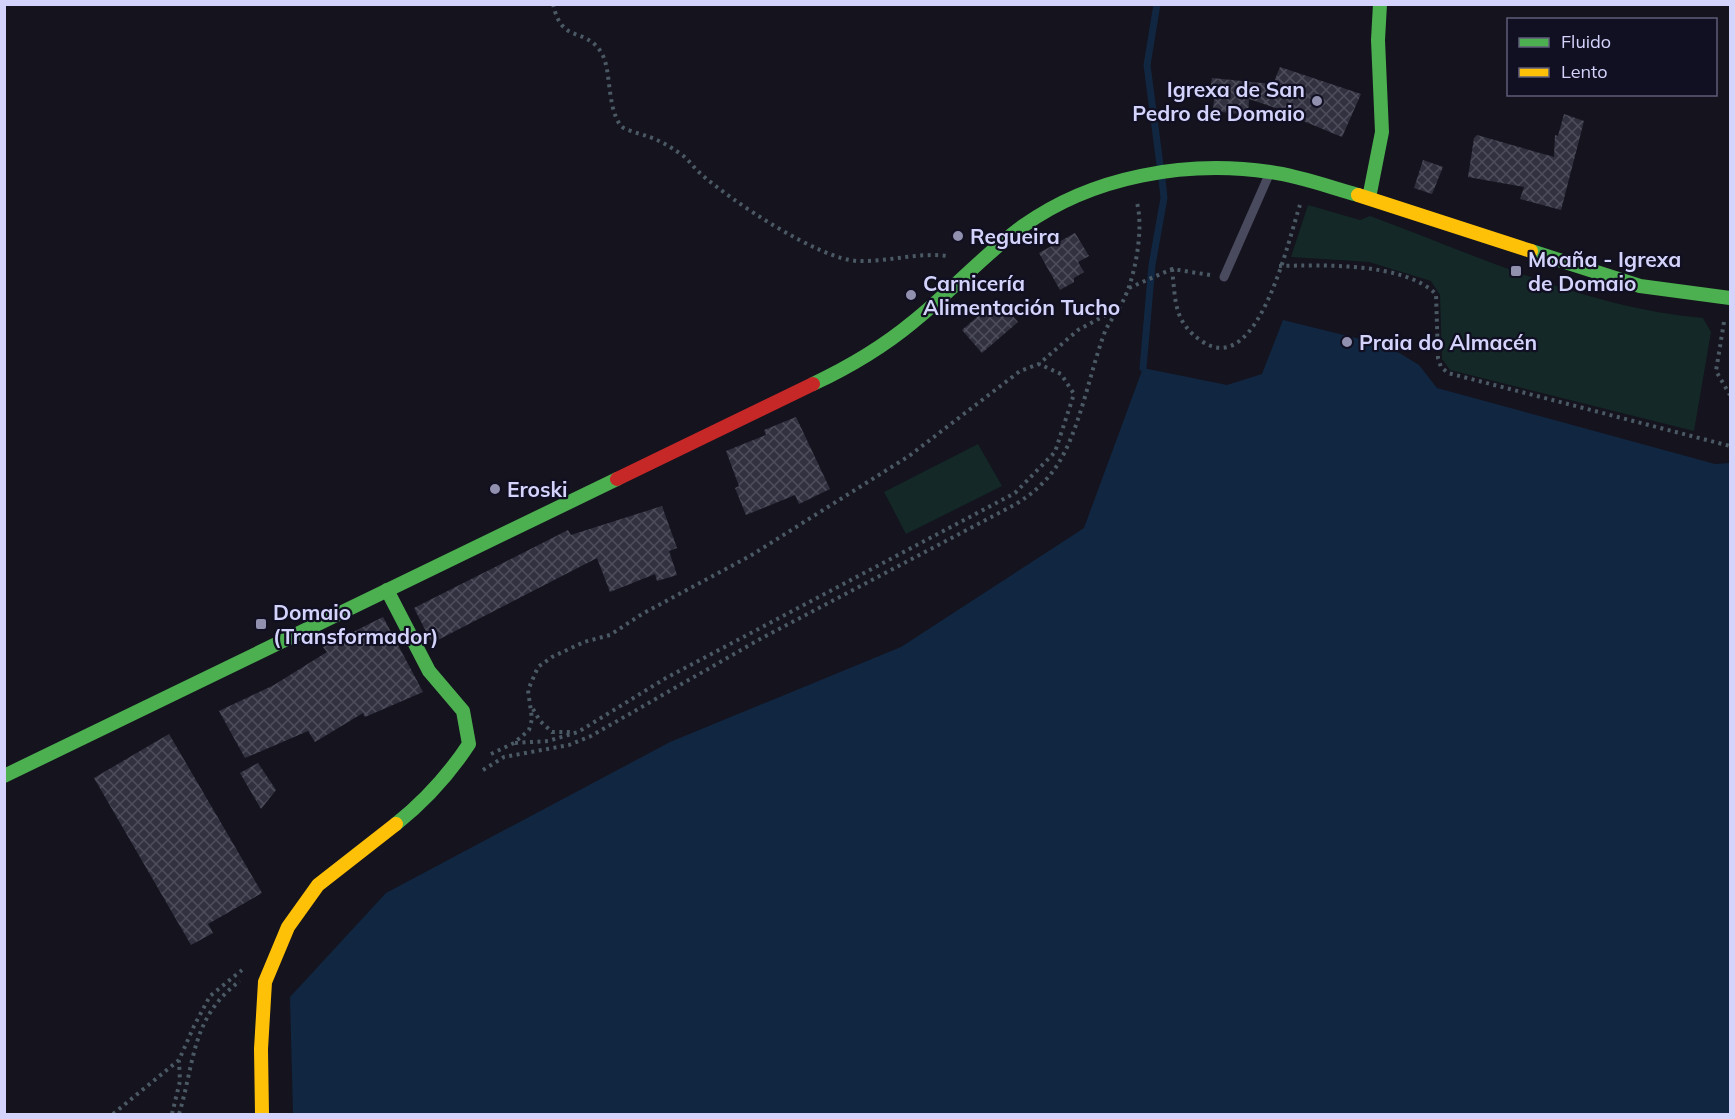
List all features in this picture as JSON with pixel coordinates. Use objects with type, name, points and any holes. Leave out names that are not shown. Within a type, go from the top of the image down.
[{"type":"main road","points":[[1369,198],[1382,132],[1378,40],[1380,4]]},
{"type":"main road","points":[[4,776],[832,375],[912,323],[1023,226],[1076,198],[1142,175],[1201,167],[1270,172],[1369,198],[1640,286],[1728,298]]},
{"type":"main road","points":[[262,1114],[261,1049],[265,982],[288,927],[318,885],[420,805],[449,776],[469,744],[463,711],[429,671],[387,590]]},
{"type":"lane","points":[[1224,277],[1270,172]]},
{"type":"path","points":[[553,4],[556,21],[564,30],[591,42],[602,53],[614,109],[623,128],[660,139],[685,157],[701,174],[787,234],[825,253],[857,262],[927,253],[950,256]]},
{"type":"path","points":[[481,772],[504,757],[569,745],[591,736],[762,638],[1016,504],[1035,491],[1062,455],[1083,403],[1103,337],[1128,288],[1141,219],[1137,202],[1121,181]]},
{"type":"path","points":[[1172,269],[1178,316],[1185,328],[1207,344],[1233,345],[1256,325],[1263,314],[1302,197]]},
{"type":"path","points":[[1279,266],[1359,268],[1416,280],[1436,294],[1438,358],[1441,367],[1448,373],[1731,446]]},
{"type":"path","points":[[1128,288],[1172,269],[1224,277]]},
{"type":"path","points":[[1728,298],[1716,371],[1731,394]]},
{"type":"path","points":[[1040,364],[1060,374],[1074,394],[1055,452],[1016,493],[666,678],[578,732],[548,741],[514,743],[530,730],[531,706],[528,690],[538,668],[552,657],[584,642],[610,635],[642,614],[750,555],[909,456],[1020,371],[1040,364],[1078,330],[1117,309]]},
{"type":"path","points":[[1055,452],[1062,455]]},
{"type":"path","points":[[531,706],[540,721],[552,732],[578,732]]},
{"type":"path","points":[[179,1114],[200,1029],[214,1004],[242,980]]},
{"type":"path","points":[[172,1114],[180,1081],[179,1060]]},
{"type":"green space","points":[[1308,205],[1360,220],[1370,216],[1575,292],[1660,312],[1703,318],[1711,332],[1694,431],[1450,370],[1442,359],[1440,295],[1431,281],[1369,262],[1291,257]]},
{"type":"green space","points":[[978,444],[1002,486],[906,534],[884,492]]},
{"type":"water","points":[[1283,320],[1388,346],[1419,365],[1437,388],[1715,464],[1730,463],[1730,1114],[293,1114],[290,997],[386,893],[670,742],[901,647],[1084,528],[1143,368],[1227,385],[1262,374]]},
{"type":"building","name":"Igrexa de San Pedro de Domaio","points":[[1280,67],[1361,94],[1342,137],[1296,118],[1296,115],[1249,99],[1248,115],[1213,111],[1215,87],[1211,85],[1212,78],[1273,84]]},
{"type":"building","points":[[1564,114],[1584,121],[1561,210],[1520,199],[1524,187],[1468,177],[1474,138],[1477,135],[1554,157],[1555,135],[1558,136]]},
{"type":"building","points":[[1423,160],[1443,167],[1432,194],[1414,188]]},
{"type":"building","points":[[1075,233],[1089,256],[1078,262],[1084,272],[1074,278],[1074,282],[1060,290],[1039,253]]},
{"type":"building","points":[[998,299],[1018,322],[982,353],[962,330]]},
{"type":"building","points":[[796,417],[830,489],[799,504],[795,495],[746,515],[735,488],[739,486],[726,451],[766,435],[764,430]]},
{"type":"building","points":[[662,506],[677,548],[669,551],[677,575],[657,581],[655,574],[610,592],[597,558],[432,643],[414,608],[568,530],[571,535]]},
{"type":"building","points":[[383,617],[423,692],[365,717],[363,713],[315,742],[308,731],[245,758],[219,711],[274,685],[327,652],[323,647]]},
{"type":"building","points":[[169,734],[262,893],[208,924],[213,933],[191,945],[94,778]]},
{"type":"building","points":[[258,763],[276,790],[261,809],[240,773]]},
{"type":"waterway","points":[[1157,4],[1147,65],[1160,165]]},
{"type":"waterway","points":[[1143,368],[1152,265],[1164,198],[1162,179]]},
{"type":"traffic: fast","points":[[1369,198],[1382,132],[1378,40],[1380,4]]},
{"type":"traffic: fast","points":[[813,384],[865,356],[902,331],[1023,226],[1050,209],[1110,184],[1173,171],[1206,168],[1238,169],[1292,176],[1358,195]]},
{"type":"traffic: fast","points":[[1531,251],[1640,286],[1730,298]]},
{"type":"traffic: fast","points":[[4,776],[617,479]]},
{"type":"traffic: fast","points":[[387,590],[429,671],[463,711],[469,744],[436,787],[396,824]]},
{"type":"traffic: slow","points":[[1358,195],[1531,251]]},
{"type":"traffic: slow","points":[[262,1114],[261,1049],[265,982],[288,927],[318,885],[396,824]]},
{"type":"traffic: jam","points":[[617,479],[813,384]]},
{"type":"place","name":"Igrexa de San Pedro de Domaio","points":[[1317,101]]},
{"type":"place","name":"Regueira","points":[[958,236]]},
{"type":"place","name":"Moaña - Igrexa de Domaio","points":[[1516,271]]},
{"type":"place","name":"Carnicería Alimentación Tucho","points":[[911,295]]},
{"type":"place","name":"Praia do Almacén","points":[[1347,342]]},
{"type":"place","name":"Eroski","points":[[495,489]]},
{"type":"place","name":"Domaio (Transformador)","points":[[261,624]]}]
